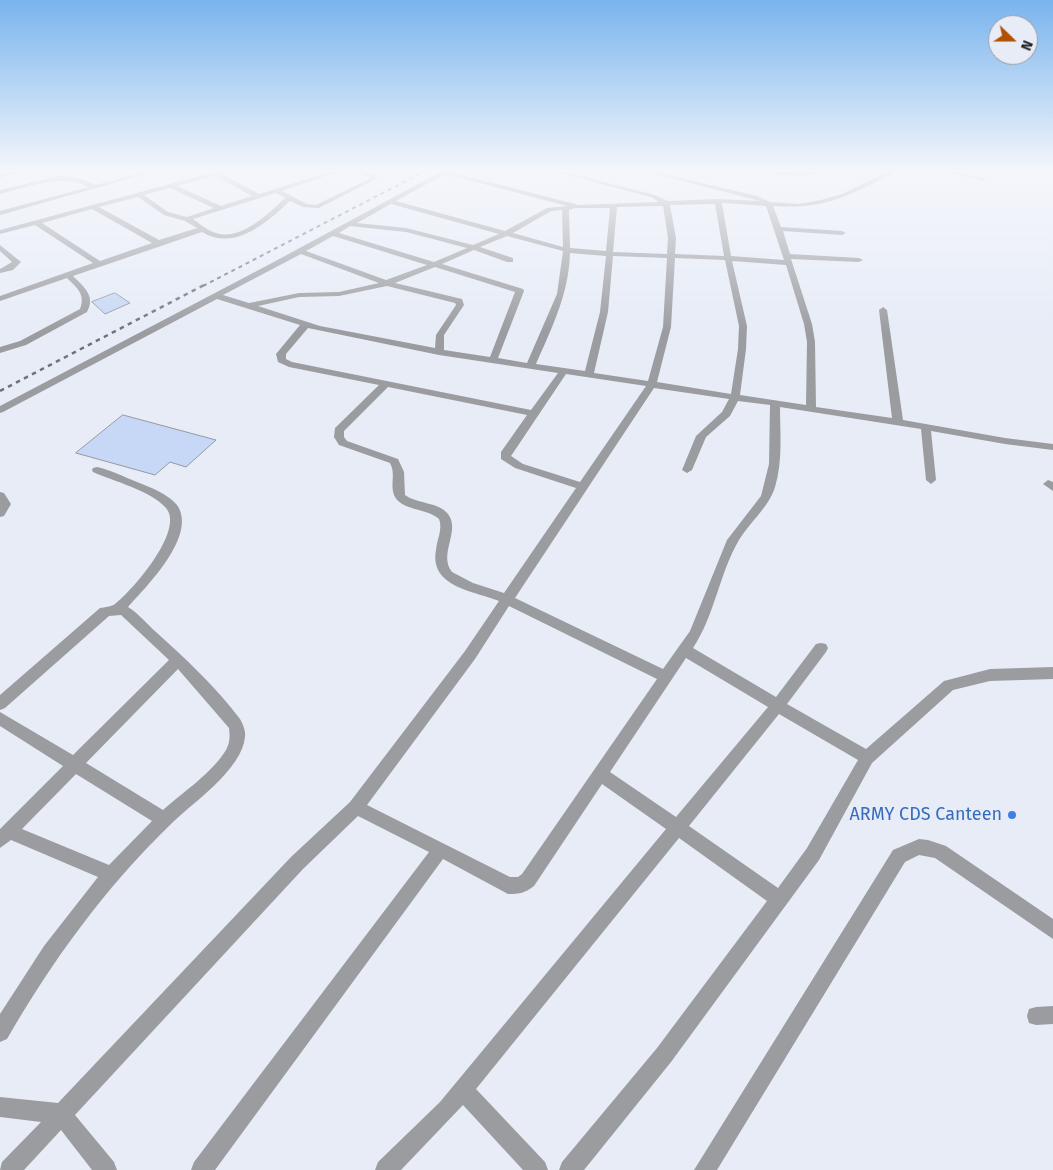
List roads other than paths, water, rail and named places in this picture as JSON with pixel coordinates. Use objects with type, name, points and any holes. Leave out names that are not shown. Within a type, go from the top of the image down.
[{"type":"street","points":[[0,232],[27,225]]},
{"type":"street","points":[[40,225],[99,264]]},
{"type":"street","points":[[125,225],[158,243]]},
{"type":"street","points":[[197,225],[212,234],[228,236],[260,225]]},
{"type":"street","points":[[0,410],[217,296],[347,225]]},
{"type":"street","points":[[354,225],[406,230],[472,247],[510,260]]},
{"type":"street","points":[[475,225],[566,250],[609,254],[787,260],[859,260]]},
{"type":"street","points":[[249,306],[300,295],[356,292],[436,264],[521,225]]},
{"type":"street","points":[[530,366],[557,304],[563,281],[566,250],[565,225]]},
{"type":"street","points":[[589,375],[604,312],[612,225]]},
{"type":"street","points":[[10,1170],[297,863],[356,807],[470,655],[652,384],[667,326],[672,238],[670,225]]},
{"type":"street","points":[[687,470],[701,436],[726,414],[735,397],[743,326],[722,225]]},
{"type":"street","points":[[776,225],[802,303],[811,342],[811,408]]},
{"type":"street","points":[[0,299],[203,229]]},
{"type":"street","points":[[777,229],[842,233]]},
{"type":"street","points":[[332,233],[520,291],[494,360]]},
{"type":"street","points":[[0,247],[17,262],[10,268],[0,271]]},
{"type":"street","points":[[300,251],[386,283],[459,301],[460,305],[440,335],[439,352]]},
{"type":"street","points":[[0,350],[31,339],[84,310],[88,297],[68,275]]},
{"type":"street","points":[[217,296],[306,324],[439,352],[811,408],[1053,447]]},
{"type":"street","points":[[883,310],[898,422]]},
{"type":"street","points":[[306,324],[281,354],[281,360],[302,368],[535,414]]},
{"type":"street","points":[[564,371],[506,452],[505,458],[519,466],[582,486]]},
{"type":"street","points":[[385,384],[338,430],[339,437],[343,443],[394,461],[401,472],[398,490],[401,497],[409,502],[438,512],[443,516],[446,521],[440,554],[444,571],[454,580],[507,599],[666,677]]},
{"type":"street","points":[[356,807],[508,885],[520,886],[528,880],[684,650],[707,610],[733,540],[766,497],[770,489],[775,403]]},
{"type":"street","points":[[926,427],[932,480]]},
{"type":"street","points":[[97,470],[161,498],[173,508],[177,518],[174,536],[163,556],[118,609]]},
{"type":"street","points":[[0,496],[5,504],[0,513]]},
{"type":"street","points":[[0,704],[105,612],[118,609],[125,611],[178,660],[236,725],[238,737],[232,754],[216,773],[164,820],[111,874],[40,967],[0,1032]]},
{"type":"street","points":[[386,1170],[447,1109],[463,1090],[777,706],[821,648]]},
{"type":"street","points":[[684,650],[866,758]]},
{"type":"street","points":[[111,874],[5,836],[178,660]]},
{"type":"street","points":[[570,1170],[664,1055],[813,854],[866,758],[949,685],[990,675],[1052,671]]},
{"type":"street","points":[[0,718],[164,820]]},
{"type":"street","points":[[601,774],[779,899]]},
{"type":"street","points":[[705,1170],[899,856],[911,848],[924,846],[940,852],[1053,930]]},
{"type":"street","points":[[202,1170],[441,849]]},
{"type":"street","points":[[463,1090],[538,1170]]},
{"type":"street","points":[[0,1107],[61,1114],[106,1170]]},
{"type":"railway","points":[[203,286],[322,225]]},
{"type":"railway","points":[[0,391],[206,284]]},
{"type":"place","name":"ARMY CDS Canteen","points":[[1012,815]]}]
